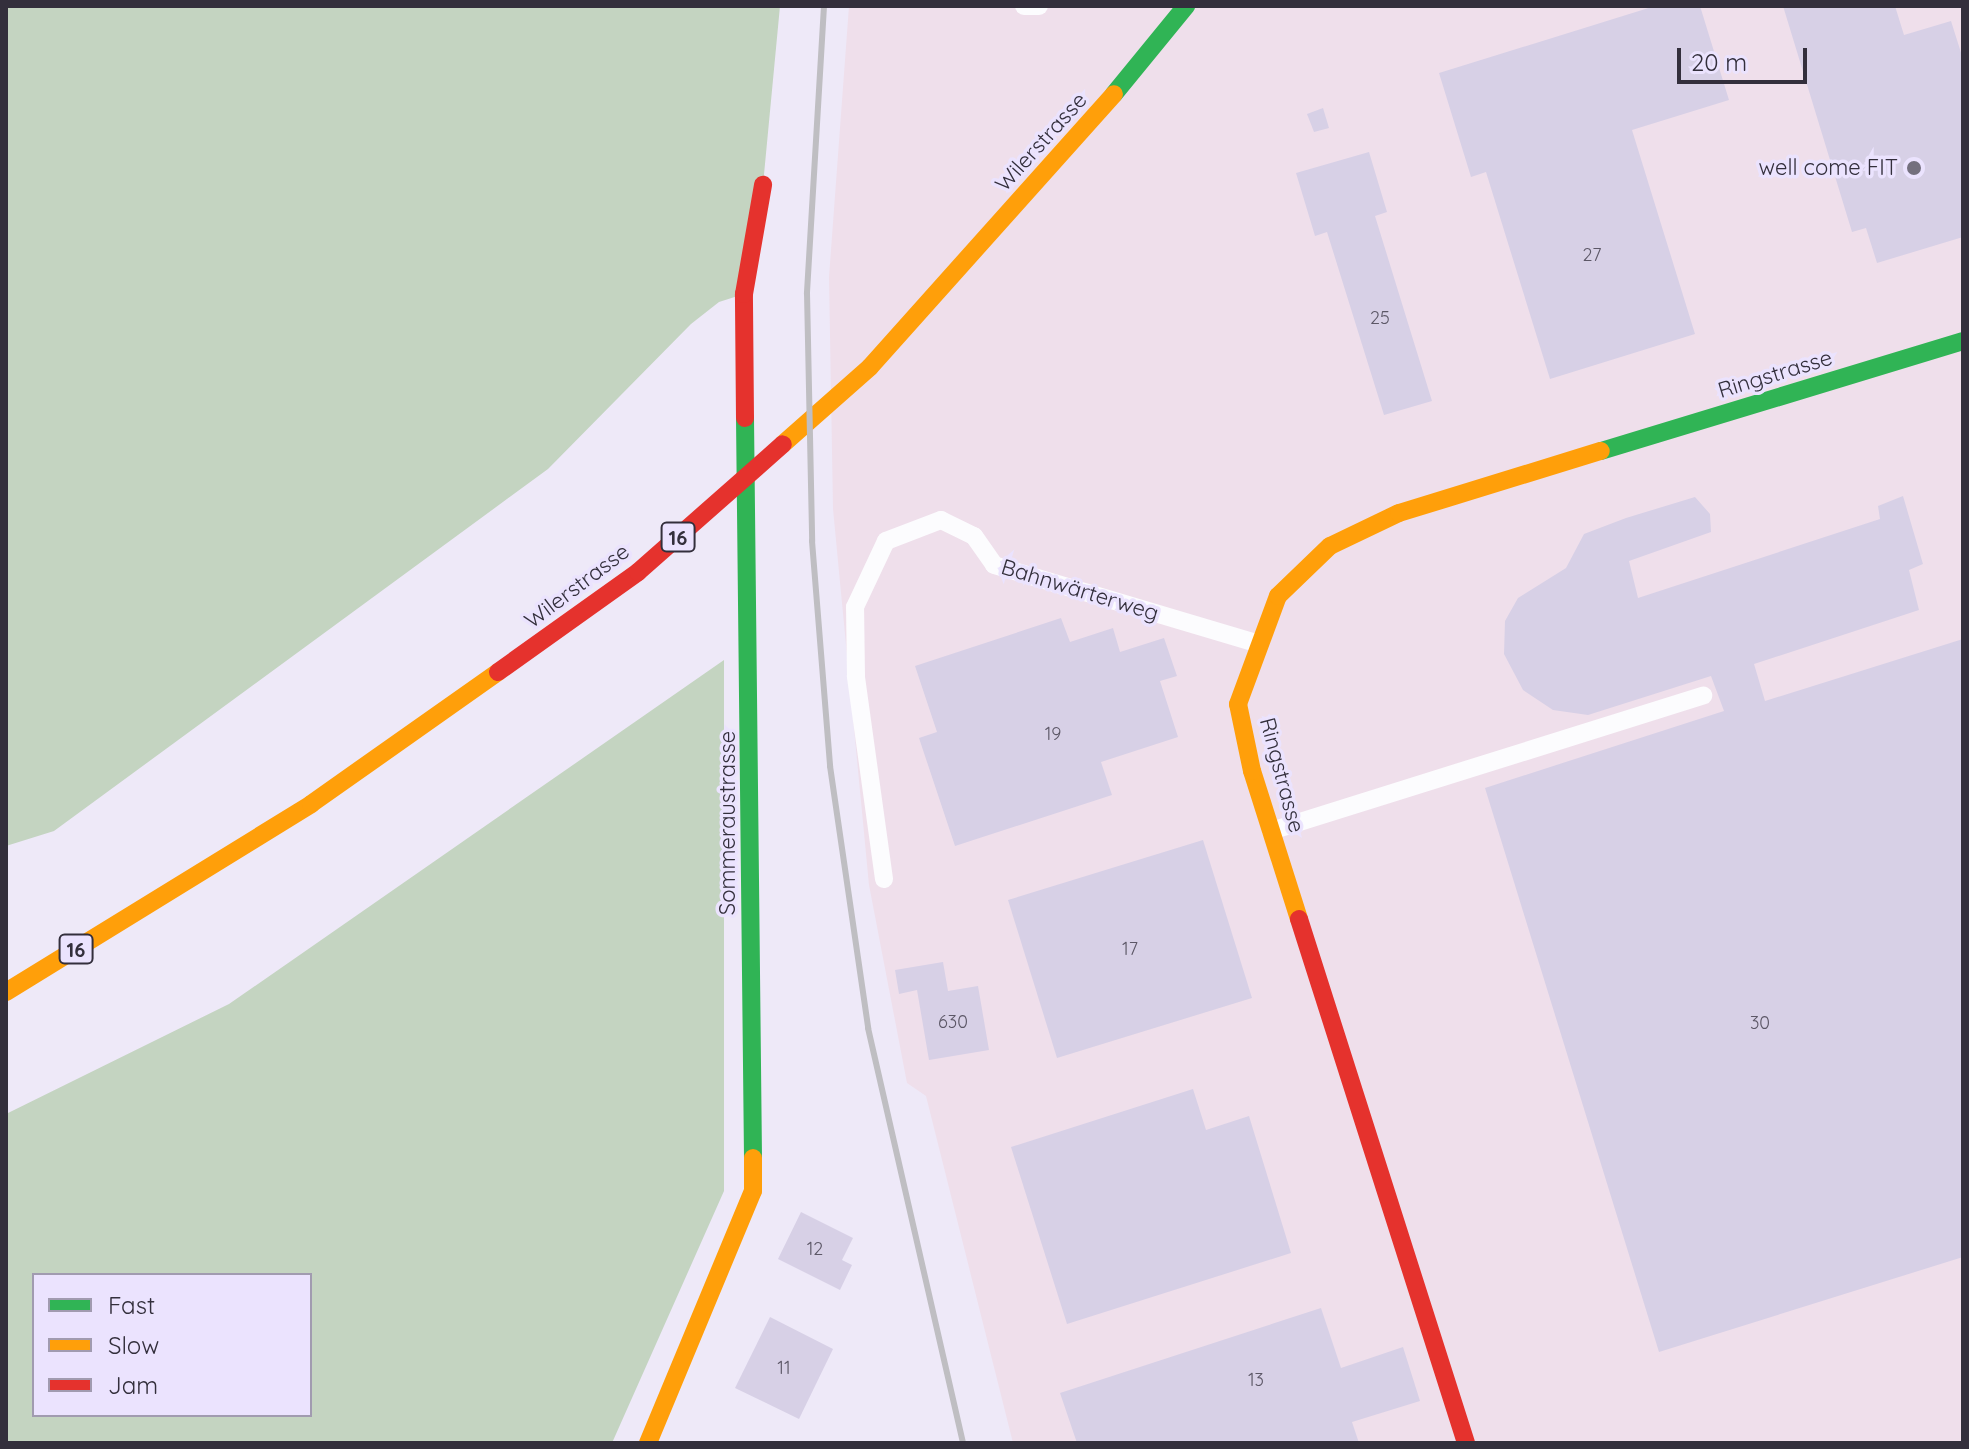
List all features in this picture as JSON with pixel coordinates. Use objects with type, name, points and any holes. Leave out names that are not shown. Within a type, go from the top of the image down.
[{"type":"street","name":"Wilerstrasse","points":[[6,992],[311,804],[638,572],[870,367],[1079,136],[1186,6]]},
{"type":"street","name":"Sommeraustrasse","points":[[648,1443],[753,1191],[751,631],[744,294],[763,185]]},
{"type":"street","name":"Ringstrasse","points":[[1466,1443],[1271,831],[1238,704],[1256,643],[1278,596],[1330,546],[1399,513],[1963,341]]},
{"type":"lane","points":[[1024,6],[1039,6]]},
{"type":"lane","name":"Bahnwärterweg","points":[[884,879],[856,676],[855,607],[886,541],[941,520],[974,536],[994,565],[1256,643]]},
{"type":"lane","points":[[1271,831],[1703,696]]},
{"type":"shaded area","points":[[849,6],[1963,6],[1963,1443],[1013,1443],[926,1096],[907,1083],[869,885],[833,509],[829,277]]},
{"type":"green space","points":[[6,6],[780,6],[763,185],[744,294],[719,302],[691,324],[548,469],[54,831],[6,846]]},
{"type":"green space","points":[[724,660],[724,1191],[612,1443],[6,1443],[6,1114],[229,1004]]},
{"type":"building","points":[[1655,6],[1700,6],[1729,100],[1632,130],[1695,334],[1550,379],[1486,172],[1471,177],[1439,73]]},
{"type":"building","points":[[1783,6],[1895,6],[1904,35],[1951,21],[1963,59],[1963,237],[1877,263],[1866,228],[1852,232]]},
{"type":"building","points":[[1323,108],[1329,128],[1314,132],[1307,114]]},
{"type":"building","points":[[1369,152],[1387,212],[1375,216],[1432,401],[1384,415],[1327,232],[1315,236],[1296,173]]},
{"type":"building","points":[[1903,496],[1923,564],[1909,570],[1919,610],[1754,664],[1765,701],[1963,639],[1963,1257],[1659,1352],[1485,788],[1724,711],[1711,676],[1588,715],[1553,710],[1523,690],[1504,654],[1505,621],[1518,598],[1566,568],[1584,534],[1626,518],[1695,497],[1710,514],[1711,532],[1629,561],[1638,598],[1880,519],[1878,506]]},
{"type":"building","points":[[1061,618],[1070,642],[1113,628],[1120,652],[1164,638],[1177,676],[1160,681],[1178,737],[1101,762],[1112,795],[955,846],[919,738],[937,732],[915,666]]},
{"type":"building","points":[[1203,840],[1252,998],[1057,1058],[1008,900]]},
{"type":"building","points":[[943,962],[948,991],[978,986],[989,1050],[929,1060],[917,990],[899,994],[895,970]]},
{"type":"building","points":[[1193,1089],[1206,1130],[1249,1116],[1291,1253],[1067,1324],[1011,1147]]},
{"type":"building","points":[[801,1212],[853,1238],[842,1260],[852,1265],[840,1290],[778,1259]]},
{"type":"building","points":[[1321,1308],[1341,1368],[1403,1347],[1420,1401],[1352,1422],[1359,1443],[1077,1443],[1060,1393]]},
{"type":"building","points":[[770,1317],[833,1349],[799,1419],[735,1388]]},
{"type":"railway","points":[[824,6],[807,293],[812,541],[830,766],[868,1028],[963,1443]]},
{"type":"traffic: fast","points":[[1114,94],[1186,6]]},
{"type":"traffic: fast","points":[[1601,451],[1963,341]]},
{"type":"traffic: fast","points":[[745,418],[753,1158]]},
{"type":"traffic: slow","points":[[783,444],[870,367],[1114,94]]},
{"type":"traffic: slow","points":[[1299,919],[1252,771],[1238,704],[1278,596],[1330,546],[1399,513],[1601,451]]},
{"type":"traffic: slow","points":[[6,992],[311,804],[498,672]]},
{"type":"traffic: slow","points":[[648,1443],[753,1191],[753,1158]]},
{"type":"traffic: jam","points":[[745,418],[744,294],[763,185]]},
{"type":"traffic: jam","points":[[498,672],[638,572],[783,444]]},
{"type":"traffic: jam","points":[[1299,919],[1466,1443]]},
{"type":"place","name":"well come FIT","points":[[1914,168]]}]
